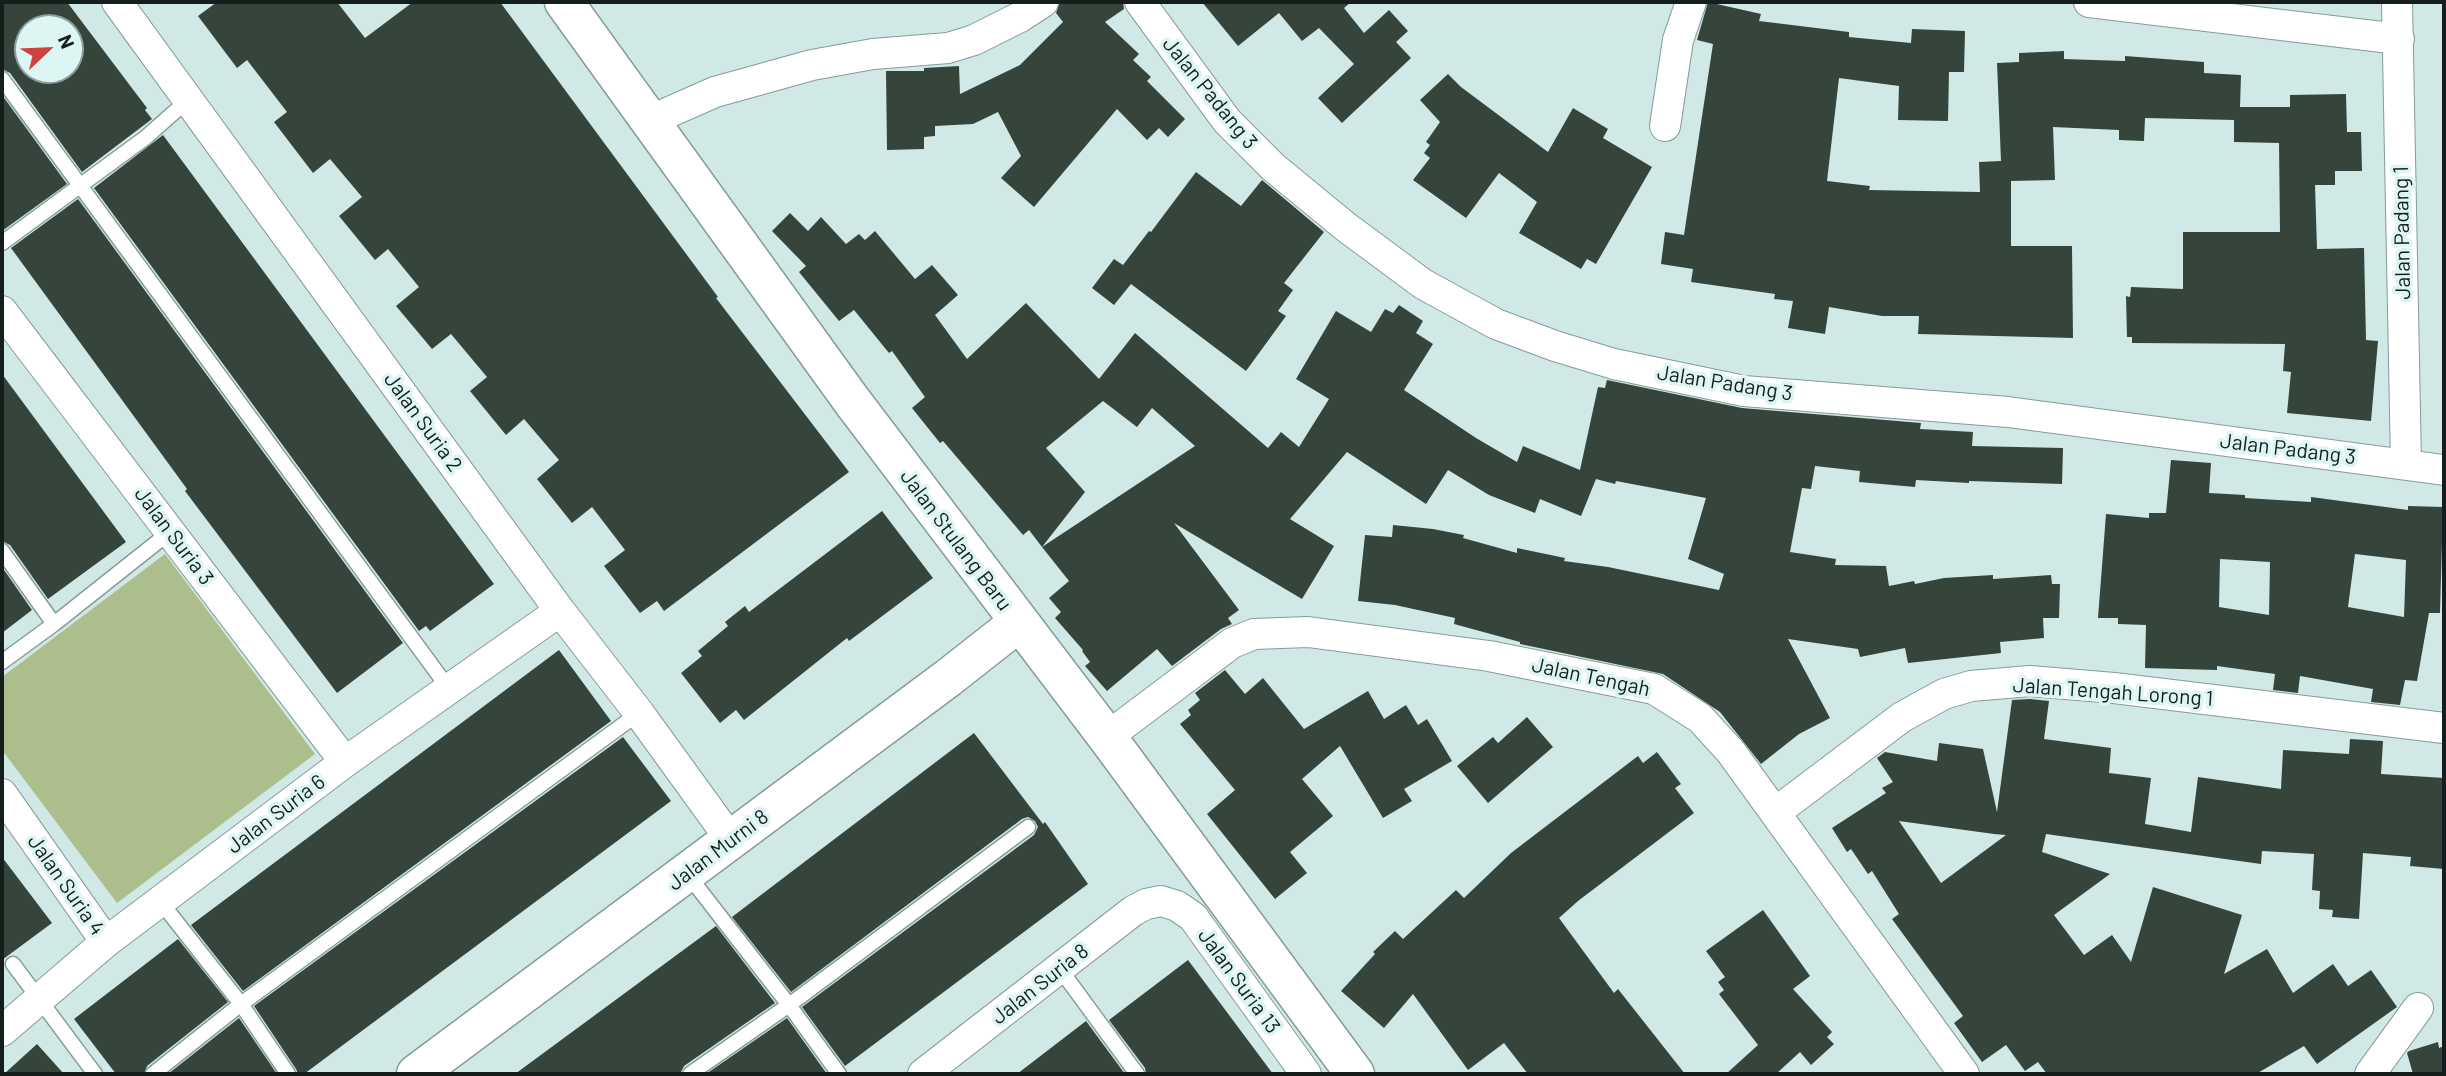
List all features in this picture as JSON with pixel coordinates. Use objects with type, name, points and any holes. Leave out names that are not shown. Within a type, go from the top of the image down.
[{"type":"main road","name":"Jalan Stulang Baru","points":[[564,2],[852,401],[1107,737],[1355,1074]]},
{"type":"main road","name":"Jalan Murni 8","points":[[416,1074],[1018,623]]},
{"type":"street","name":"Jalan Suria 2","points":[[117,2],[560,611],[639,713],[731,840]]},
{"type":"street","points":[[649,121],[715,92],[812,65],[873,54],[948,48],[974,40],[1020,17],[1042,2]]},
{"type":"street","name":"Jalan Padang 3","points":[[1140,2],[1227,121],[1273,167],[1346,227],[1423,284],[1496,324],[1555,346],[1614,364],[1744,391],[2008,412],[2444,470]]},
{"type":"street","points":[[1665,126],[1678,40],[1691,2]]},
{"type":"street","points":[[2089,2],[2399,38]]},
{"type":"street","name":"Jalan Padang 1","points":[[2397,2],[2406,464]]},
{"type":"street","name":"Jalan Suria 3","points":[[2,311],[345,762]]},
{"type":"street","name":"Jalan Suria 6","points":[[2,1031],[106,942],[160,901],[345,762],[560,611]]},
{"type":"street","name":"Jalan Tengah","points":[[1107,737],[1232,643],[1254,634],[1308,632],[1489,656],[1654,689],[1700,718],[1731,752],[1964,1074]]},
{"type":"street","name":"Jalan Tengah Lorong 1","points":[[1776,812],[1902,717],[1944,694],[1971,686],[2030,681],[2114,688],[2444,728]]},
{"type":"street","name":"Jalan Suria 4","points":[[2,794],[106,942]]},
{"type":"street","name":"Jalan Suria 8","points":[[923,1074],[954,1065],[1060,969],[1133,911],[1146,904],[1161,901]]},
{"type":"street","name":"Jalan Suria 13","points":[[1161,901],[1177,906],[1193,917],[1306,1074]]},
{"type":"street","points":[[2370,1074],[2418,1007]]},
{"type":"lane","points":[[2,79],[449,689]]},
{"type":"lane","points":[[2,243],[145,138],[188,100]]},
{"type":"lane","points":[[2,662],[170,532]]},
{"type":"lane","points":[[2,551],[54,624]]},
{"type":"lane","points":[[153,1074],[241,1004],[639,713]]},
{"type":"lane","points":[[690,1074],[789,1005],[1028,827]]},
{"type":"lane","points":[[687,873],[839,1074]]},
{"type":"lane","points":[[160,901],[241,1004],[288,1074]]},
{"type":"lane","points":[[13,964],[95,1074]]},
{"type":"lane","points":[[1060,969],[1137,1074]]},
{"type":"green space","points":[[165,554],[315,754],[117,903],[2,750],[2,677]]},
{"type":"building","points":[[2,2],[67,2],[76,14],[14,14],[14,78],[2,69]]},
{"type":"building","points":[[217,2],[337,2],[365,38],[413,2],[500,2],[718,297],[716,298],[849,472],[664,611],[657,601],[640,613],[604,566],[625,550],[592,507],[572,523],[537,479],[559,460],[524,419],[506,435],[470,391],[487,377],[451,334],[432,349],[396,306],[419,287],[388,249],[375,260],[339,216],[362,197],[330,159],[313,173],[274,122],[287,112],[247,60],[237,68],[198,16]]},
{"type":"building","points":[[1060,2],[1123,2],[1124,9],[1105,22],[1139,54],[1133,60],[1151,77],[1147,81],[1185,119],[1168,137],[1159,128],[1147,140],[1117,109],[1034,207],[1001,178],[1021,156],[998,112],[973,124],[935,126],[935,136],[924,137],[924,149],[887,150],[886,71],[924,71],[924,68],[959,66],[960,94],[1020,65],[1063,22],[1056,13]]},
{"type":"building","points":[[1202,2],[1351,2],[1344,8],[1364,33],[1389,10],[1408,31],[1396,42],[1411,58],[1342,123],[1318,98],[1354,64],[1319,28],[1302,41],[1279,13],[1238,46]]},
{"type":"building","points":[[1708,2],[1761,14],[1759,21],[1849,32],[1849,37],[1911,43],[1912,29],[1965,31],[1964,72],[1949,72],[1948,121],[1898,120],[1899,86],[1839,78],[1827,181],[1870,186],[1869,190],[1980,192],[1979,162],[2001,161],[1997,63],[2019,62],[2019,53],[2064,51],[2064,59],[2125,61],[2125,56],[2204,62],[2204,73],[2241,75],[2240,107],[2290,107],[2290,95],[2346,94],[2347,132],[2361,132],[2362,171],[2335,171],[2335,185],[2315,185],[2317,249],[2364,248],[2366,340],[2378,341],[2371,421],[2287,413],[2291,372],[2283,371],[2285,344],[2132,343],[2132,337],[2127,337],[2126,296],[2130,297],[2131,287],[2183,289],[2183,232],[2280,232],[2279,143],[2234,142],[2234,120],[2145,118],[2144,141],[2119,140],[2119,130],[2053,127],[2055,180],[2011,181],[2011,246],[2072,246],[2073,338],[1918,334],[1919,316],[1882,316],[1829,307],[1825,334],[1788,328],[1793,301],[1774,299],[1775,294],[1691,282],[1693,269],[1661,264],[1665,232],[1684,235],[1713,44],[1697,40]]},
{"type":"building","points":[[84,25],[147,108],[145,110],[152,119],[82,172],[18,84],[84,84]]},
{"type":"building","points":[[1448,74],[1461,87],[1548,152],[1573,108],[1608,129],[1603,138],[1652,167],[1596,264],[1587,259],[1581,269],[1519,233],[1537,202],[1499,173],[1466,218],[1413,180],[1430,158],[1424,153],[1430,145],[1426,142],[1440,122],[1420,100]]},
{"type":"building","points":[[2,95],[67,184],[2,231]]},
{"type":"building","points":[[163,135],[494,584],[430,631],[426,626],[419,631],[94,188]]},
{"type":"building","points":[[1196,172],[1241,206],[1262,180],[1324,232],[1284,283],[1293,290],[1278,311],[1286,316],[1246,371],[1131,284],[1114,305],[1092,288],[1114,259],[1123,265]]},
{"type":"building","points":[[78,199],[403,643],[337,693],[185,491],[187,489],[11,248]]},
{"type":"building","points":[[790,213],[808,231],[821,217],[846,244],[859,234],[865,240],[875,231],[915,279],[932,265],[958,295],[935,315],[967,359],[1026,303],[1099,379],[1135,333],[1268,448],[1281,432],[1299,447],[1329,399],[1296,379],[1336,311],[1371,332],[1385,309],[1393,313],[1399,305],[1423,321],[1416,333],[1433,344],[1404,390],[1517,462],[1523,446],[1580,470],[1598,387],[1605,388],[1607,380],[1742,408],[1921,423],[1920,429],[1973,432],[1972,446],[2063,448],[2062,484],[1916,480],[1915,487],[1859,482],[1860,471],[1815,466],[1811,489],[1802,488],[1790,552],[1836,559],[1835,565],[1886,566],[1889,586],[1944,578],[1993,575],[1993,579],[2051,575],[2052,584],[2060,584],[2059,618],[2043,618],[2044,638],[2000,642],[2001,653],[1908,663],[1905,648],[1860,657],[1858,649],[1788,639],[1830,718],[1799,734],[1761,764],[1720,712],[1663,674],[1520,644],[1454,624],[1455,618],[1395,605],[1358,601],[1365,535],[1392,537],[1393,525],[1464,535],[1463,538],[1517,553],[1517,548],[1565,558],[1564,561],[1608,567],[1719,590],[1724,574],[1688,559],[1706,498],[1596,479],[1581,516],[1540,499],[1535,513],[1489,495],[1448,470],[1426,504],[1347,452],[1290,519],[1334,546],[1302,599],[1174,523],[1239,610],[1228,618],[1232,624],[1221,629],[1172,666],[1157,649],[1107,691],[1085,666],[1090,662],[1083,650],[1055,618],[1061,612],[1049,598],[1069,581],[1042,547],[1029,530],[1023,535],[912,408],[925,397],[892,351],[889,353],[854,310],[839,321],[799,272],[806,266],[772,231]],"holes":[[[1103,401],[1137,427],[1152,408],[1195,446],[1042,547],[1085,492],[1046,448]]]},
{"type":"building","points":[[2,374],[126,542],[48,599],[10,545],[2,541]]},
{"type":"building","points":[[2171,460],[2211,463],[2209,493],[2311,502],[2311,497],[2408,510],[2408,506],[2443,507],[2440,613],[2429,613],[2417,681],[2405,680],[2400,705],[2371,702],[2373,689],[2300,676],[2298,693],[2273,690],[2275,674],[2217,666],[2217,670],[2145,668],[2146,625],[2118,624],[2118,618],[2098,618],[2106,514],[2149,518],[2149,513],[2166,513]],"holes":[[[2355,554],[2406,560],[2404,617],[2348,607]],[[2220,559],[2270,562],[2269,615],[2219,607]]]},
{"type":"building","points":[[882,511],[933,578],[849,641],[847,638],[744,720],[736,710],[720,723],[681,673],[702,656],[698,651],[728,626],[725,622],[745,606],[749,612]]},
{"type":"building","points":[[2,567],[32,610],[2,633]]},
{"type":"building","points":[[559,650],[611,721],[243,991],[191,925]]},
{"type":"building","points":[[1225,670],[1245,694],[1263,678],[1304,729],[1368,691],[1384,719],[1406,705],[1418,725],[1427,719],[1452,761],[1404,789],[1412,801],[1383,818],[1340,746],[1302,779],[1333,816],[1290,852],[1307,873],[1275,899],[1207,814],[1235,790],[1180,724],[1191,715],[1188,710],[1200,700],[1195,693]]},
{"type":"building","points":[[2012,700],[2049,701],[2044,739],[2111,748],[2109,773],[2151,778],[2145,824],[2191,832],[2198,777],[2281,789],[2283,750],[2349,754],[2350,739],[2383,741],[2381,774],[2444,778],[2444,869],[2410,866],[2411,857],[2363,853],[2359,919],[2332,917],[2333,910],[2319,909],[2320,891],[2312,890],[2314,854],[2262,851],[2261,864],[2046,834],[2042,852],[2110,874],[2054,915],[2084,955],[2112,935],[2131,962],[2153,887],[2242,915],[2224,974],[2267,949],[2293,993],[2333,964],[2348,986],[2371,970],[2397,1007],[2317,1064],[2304,1046],[2256,1074],[2047,1074],[2038,1062],[2025,1071],[2006,1045],[1982,1062],[1954,1023],[1963,1016],[1892,919],[1899,914],[1872,871],[1868,874],[1851,849],[1847,852],[1832,828],[1886,793],[1882,788],[1893,782],[1877,758],[1885,752],[1937,761],[1939,743],[1983,749],[1997,812]],"holes":[[[1899,821],[2006,835],[1941,883]]]},
{"type":"building","points":[[1527,717],[1553,747],[1488,803],[1457,766],[1493,737],[1498,743]]},
{"type":"building","points":[[974,733],[1043,824],[1045,822],[1088,884],[845,1066],[802,1007],[1034,835],[1038,827],[1035,821],[1028,817],[1022,819],[791,992],[732,917]]},
{"type":"building","points":[[623,737],[671,801],[304,1074],[298,1074],[254,1006]]},
{"type":"building","points":[[1657,752],[1681,784],[1675,788],[1694,813],[1559,918],[1614,993],[1618,989],[1685,1074],[1528,1074],[1504,1043],[1468,1070],[1413,994],[1384,1028],[1341,991],[1375,954],[1373,952],[1395,931],[1403,939],[1456,890],[1464,898],[1511,853],[1638,756],[1643,763]]},
{"type":"building","points":[[2,857],[52,923],[2,960]]},
{"type":"building","points":[[1763,910],[1810,976],[1793,989],[1832,1032],[1827,1037],[1834,1044],[1811,1065],[1800,1052],[1776,1074],[1726,1074],[1758,1045],[1719,994],[1724,990],[1718,982],[1725,977],[1706,951]]},
{"type":"building","points":[[716,926],[775,1003],[684,1066],[680,1074],[515,1074]]},
{"type":"building","points":[[178,939],[228,1002],[147,1066],[144,1074],[116,1074],[74,1019]]},
{"type":"building","points":[[1188,960],[1273,1074],[1146,1074],[1145,1068],[1109,1020]]},
{"type":"building","points":[[239,1018],[277,1074],[168,1074]]},
{"type":"building","points":[[787,1018],[827,1074],[706,1074]]},
{"type":"building","points":[[1086,1021],[1125,1074],[1017,1074]]},
{"type":"building","points":[[2438,1042],[2439,1048],[2444,1046],[2444,1074],[2413,1074],[2407,1053]]},
{"type":"building","points":[[37,1044],[64,1074],[4,1074]]}]
